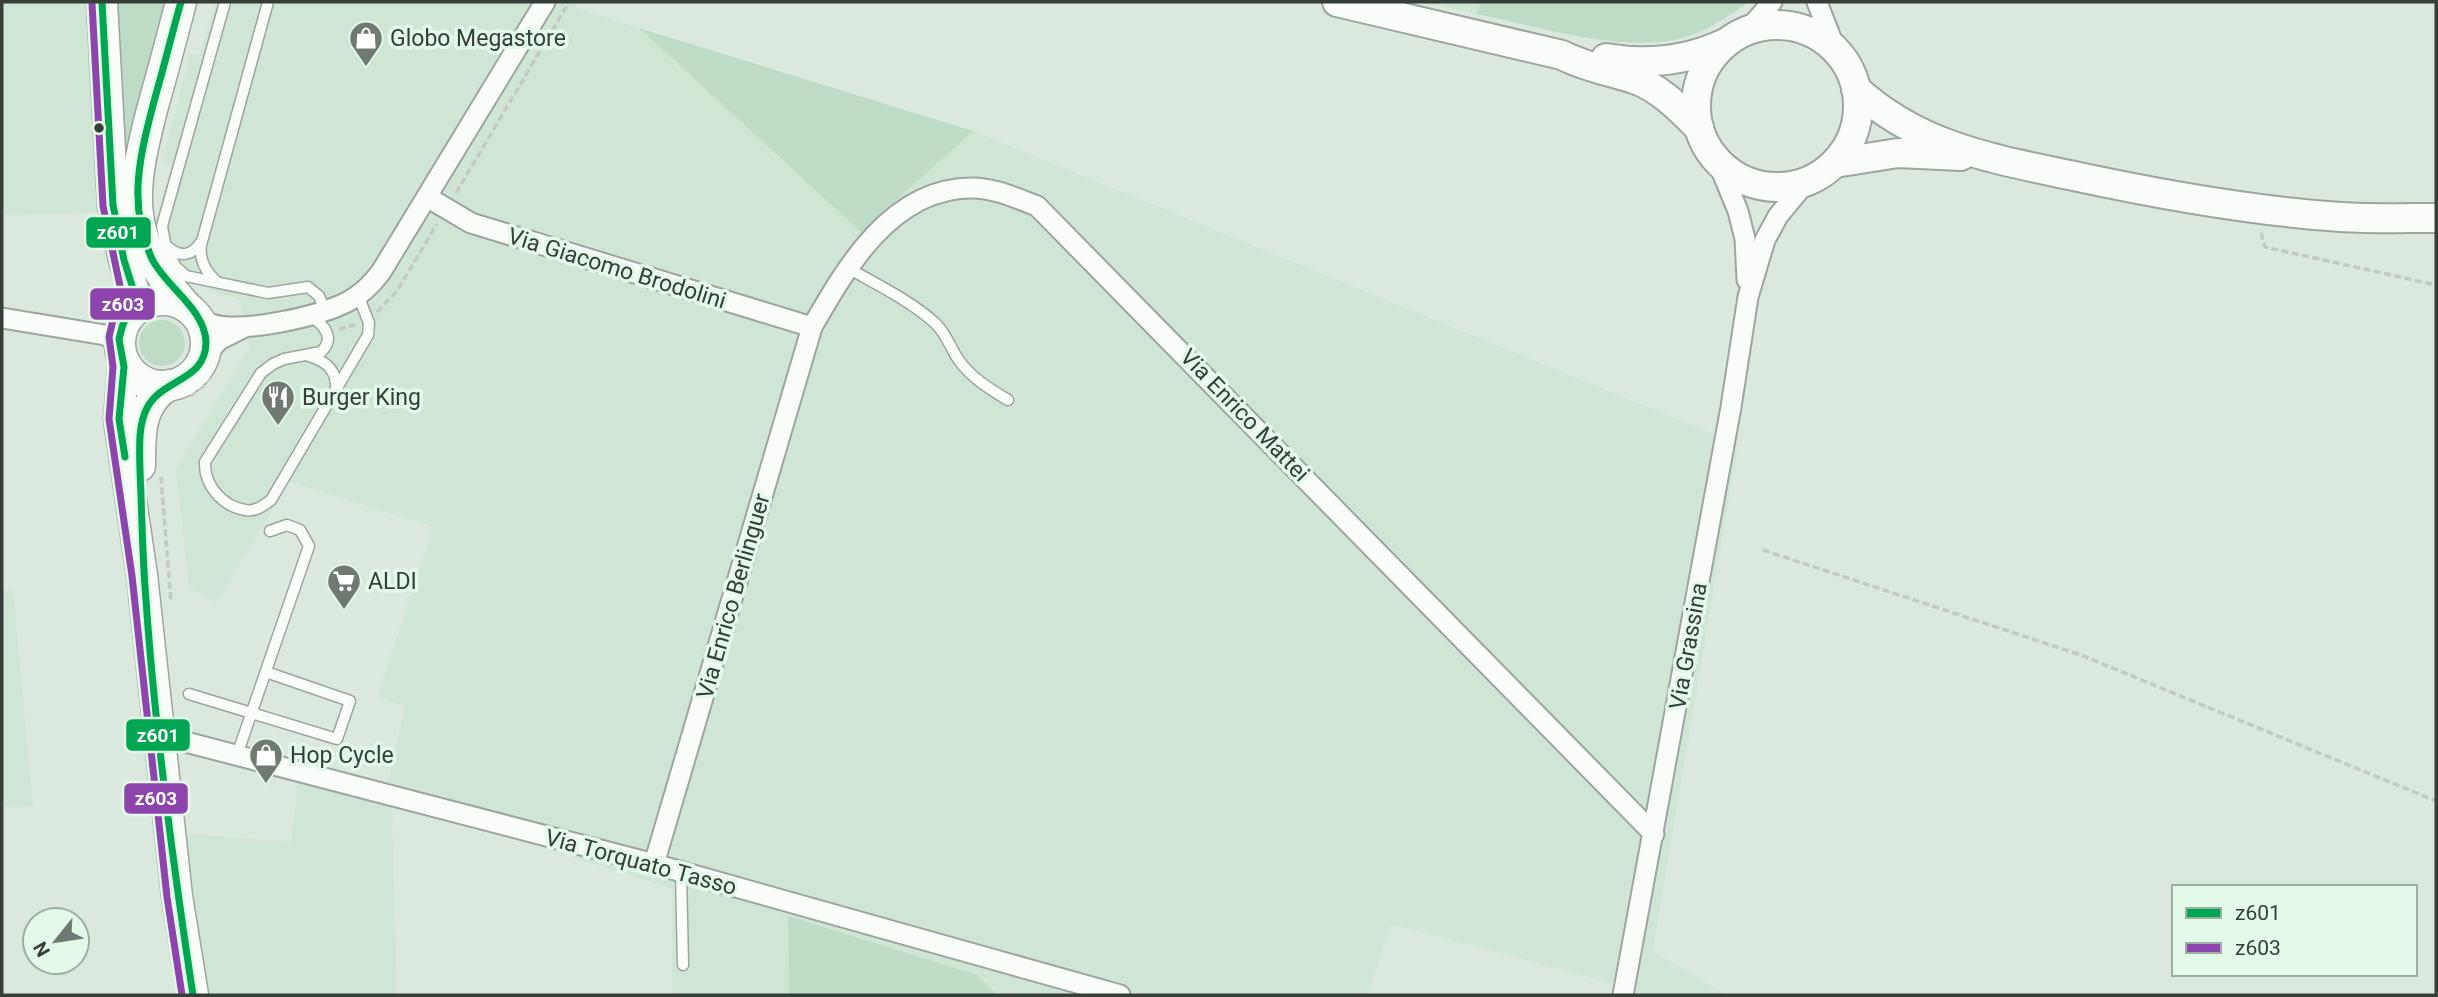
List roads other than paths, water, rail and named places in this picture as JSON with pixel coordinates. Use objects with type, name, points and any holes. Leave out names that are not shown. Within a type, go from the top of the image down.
[{"type":"main road","points":[[102,2],[113,205],[124,260],[134,292],[125,338],[119,419],[142,575],[177,896],[193,995]]},
{"type":"main road","points":[[142,575],[141,426],[154,397],[169,385],[187,379],[197,369],[204,357],[206,343],[204,330],[192,311],[173,291],[154,263],[140,225],[136,188],[144,142],[181,2]]},
{"type":"main road","points":[[1337,2],[1562,55],[1587,55],[1622,61],[1654,62],[1701,54],[1738,36],[1772,25],[1795,27],[1823,39],[1836,51],[1851,73],[1858,112],[1851,140],[1835,163],[1807,181],[1780,187],[1762,186],[1730,172],[1717,160],[1699,128],[1670,100],[1637,80],[1579,64],[1562,55]]},
{"type":"main road","points":[[1699,128],[1696,104],[1701,76],[1708,62],[1738,36]]},
{"type":"main road","points":[[1856,89],[1909,127],[1973,154],[2190,199],[2341,217],[2436,218]]},
{"type":"main road","points":[[1835,163],[1898,153],[1957,156],[1973,154]]},
{"type":"main road","points":[[169,385],[148,383],[135,376],[125,338],[144,303],[158,299],[173,300],[192,311]]},
{"type":"street","points":[[525,34],[533,2]]},
{"type":"street","points":[[204,357],[219,340],[248,327],[316,314],[358,295],[381,272],[545,2]]},
{"type":"street","points":[[1738,36],[1772,2]]},
{"type":"street","points":[[1817,2],[1836,51]]},
{"type":"street","name":"Via Grassina","points":[[1717,160],[1738,211],[1745,239],[1748,297]]},
{"type":"street","name":"Via Grassina","points":[[1623,995],[1731,407],[1748,297],[1765,240],[1778,216],[1807,181]]},
{"type":"street","name":"Via Enrico Mattei","points":[[812,327],[869,239],[914,202],[940,193],[970,188],[1001,193],[1037,206],[1119,286],[1654,834]]},
{"type":"street","name":"Via Giacomo Brodolini","points":[[427,197],[471,223],[812,327]]},
{"type":"street","points":[[192,311],[212,325],[248,327]]},
{"type":"street","points":[[2,318],[94,332],[112,331],[125,338]]},
{"type":"street","name":"Via Enrico Berlinguer","points":[[654,864],[812,327]]},
{"type":"street","name":"Via Torquato Tasso","points":[[159,735],[654,864],[1120,995]]},
{"type":"lane","points":[[225,2],[162,226],[164,243],[182,274],[268,293],[308,287],[319,296],[316,314],[329,338],[321,352],[284,359],[261,373],[205,462],[209,486],[234,506],[246,511],[260,509],[271,500],[336,390],[368,335],[369,323],[358,295]]},
{"type":"lane","points":[[217,281],[208,273],[202,258],[202,242],[268,2]]},
{"type":"lane","points":[[164,243],[180,255],[191,254],[202,242]]},
{"type":"lane","points":[[848,268],[935,323],[959,361],[980,382],[1008,400]]},
{"type":"lane","points":[[306,355],[328,365],[334,373],[336,390]]},
{"type":"lane","points":[[237,755],[309,546],[300,530],[287,525],[271,531]]},
{"type":"lane","points":[[189,694],[337,739],[350,701],[266,671]]},
{"type":"lane","points":[[681,872],[683,965]]},
{"type":"place","name":"Globo Megastore","points":[[366,68]]},
{"type":"place","name":"Burger King","points":[[278,427]]},
{"type":"place","name":"ALDI","points":[[344,611]]},
{"type":"place","name":"Hop Cycle","points":[[266,785]]}]
